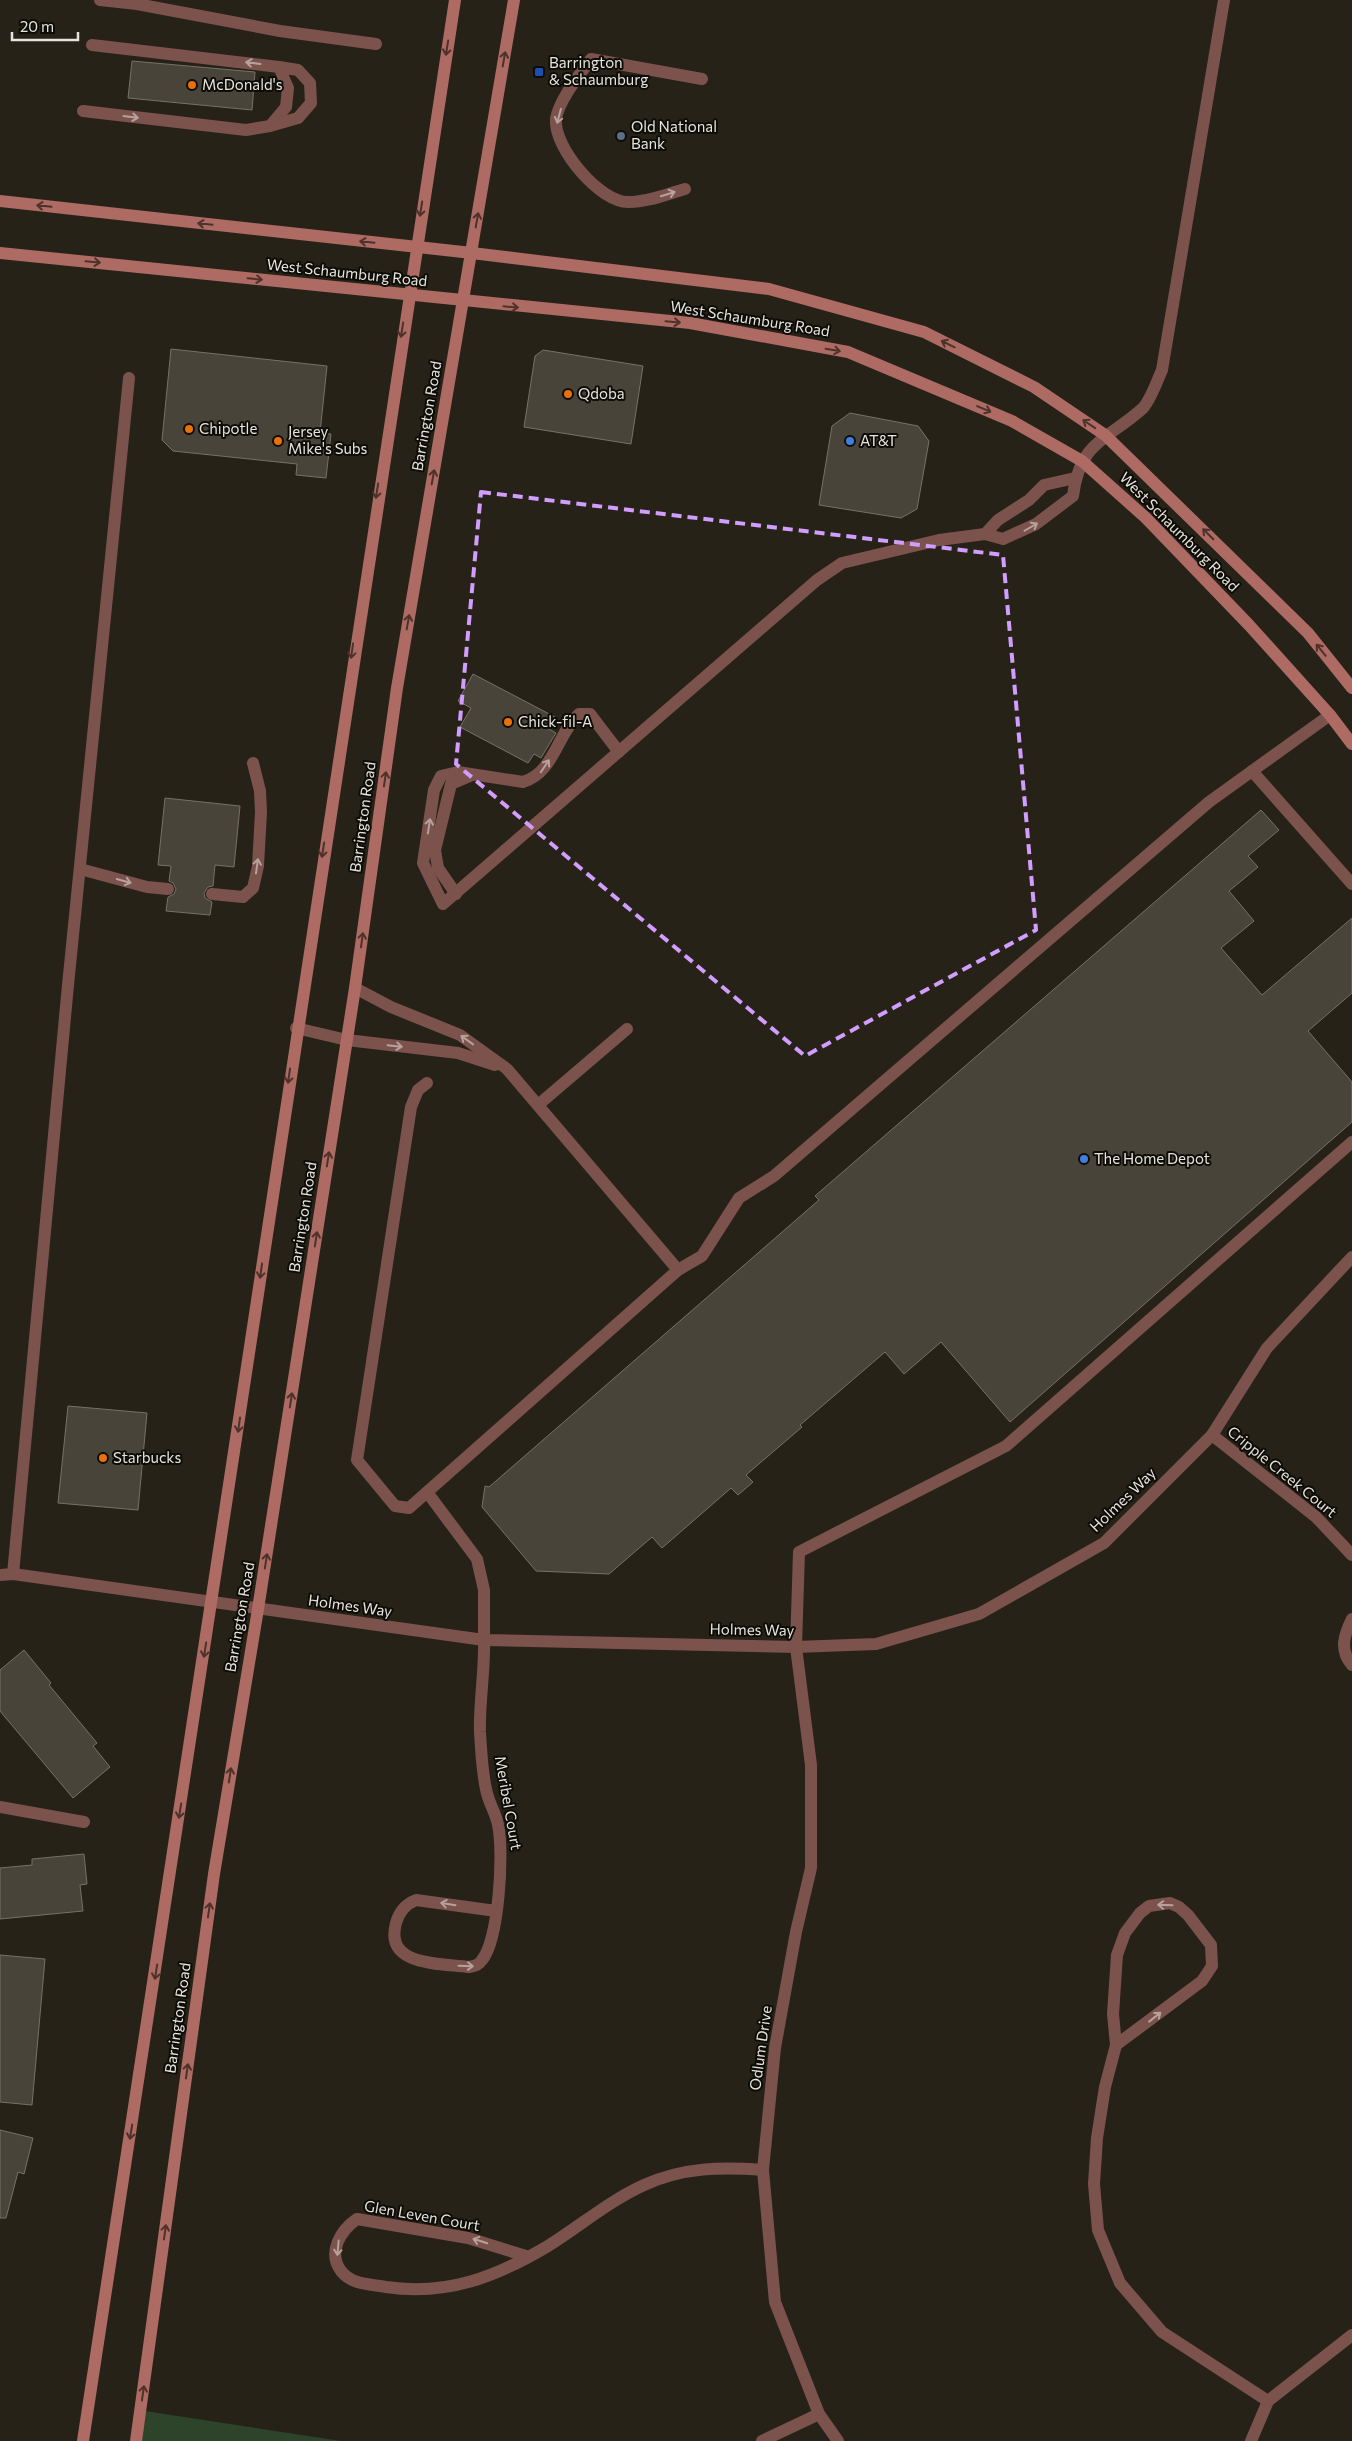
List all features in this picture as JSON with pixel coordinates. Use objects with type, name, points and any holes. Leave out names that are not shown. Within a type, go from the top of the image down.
[{"type":"main road","name":"Barrington Road","points":[[83,2441],[212,1602],[296,1028],[407,295],[455,0]]},
{"type":"main road","name":"Barrington Road","points":[[136,2441],[214,1874],[258,1609],[347,1040],[397,688],[514,0]]},
{"type":"main road","name":"West Schaumburg Road","points":[[0,201],[472,253],[769,290],[924,332],[1034,386],[1105,435],[1308,634],[1352,688]]},
{"type":"main road","name":"West Schaumburg Road","points":[[0,253],[690,324],[848,352],[1012,421],[1082,461],[1146,518],[1249,624],[1330,715],[1352,744]]},
{"type":"street","points":[[100,0],[137,4],[280,31],[376,44]]},
{"type":"street","points":[[619,752],[590,714],[579,714],[569,723],[543,771],[533,779],[522,782],[458,772],[441,776],[434,790],[423,863],[443,904],[456,894],[817,580],[842,563],[939,540],[985,534],[1003,539],[1036,524],[1073,496],[1075,478],[1082,461],[1105,435],[1144,407],[1162,370],[1224,0]]},
{"type":"street","points":[[83,111],[246,130],[298,118],[311,103],[310,83],[298,70],[92,45]]},
{"type":"street","points":[[685,189],[628,203],[611,198],[598,190],[563,148],[556,132],[556,117],[570,90],[591,59],[702,79]]},
{"type":"street","points":[[270,126],[286,107],[288,88],[279,67]]},
{"type":"street","points":[[6,1574],[129,378]]},
{"type":"street","points":[[985,534],[998,520],[1030,500],[1044,485],[1075,478]]},
{"type":"street","points":[[427,1083],[418,1090],[411,1107],[357,1460],[396,1506],[409,1508],[678,1270],[702,1256],[740,1198],[774,1176],[1209,802],[1330,715]]},
{"type":"street","points":[[212,894],[243,897],[253,888],[258,866],[261,812],[260,790],[253,763]]},
{"type":"street","points":[[1252,771],[1352,884]]},
{"type":"street","points":[[456,894],[438,868],[435,850],[446,796],[451,784],[474,774]]},
{"type":"street","points":[[80,869],[147,888],[168,889]]},
{"type":"street","points":[[355,988],[391,1007],[460,1035],[507,1069],[678,1270]]},
{"type":"street","points":[[296,1028],[347,1040],[458,1053],[507,1069]]},
{"type":"street","points":[[538,1105],[627,1029]]},
{"type":"street","name":"Odlum Drive","points":[[838,2441],[819,2414],[775,2302],[763,2170],[775,2048],[796,1932],[811,1868],[810,1765],[796,1647],[799,1552],[1006,1446],[1352,1142]]},
{"type":"street","name":"Holmes Way","points":[[6,1574],[484,1640],[796,1647],[876,1644],[979,1614],[1104,1543],[1212,1435],[1267,1348],[1352,1257]]},
{"type":"street","name":"Cripple Creek Court","points":[[1212,1435],[1316,1517],[1352,1555]]},
{"type":"street","name":"Meribel Court","points":[[427,1492],[477,1559],[484,1590],[485,1668],[480,1731],[486,1790],[498,1825],[502,1879],[489,1949],[476,1966],[469,1967],[414,1960],[401,1952],[394,1938],[398,1916],[407,1905],[416,1900],[496,1911]]},
{"type":"street","points":[[1352,1619],[1344,1639],[1343,1648],[1346,1657],[1352,1665]]},
{"type":"street","points":[[0,1807],[84,1822]]},
{"type":"street","points":[[1116,2045],[1202,1981],[1212,1966],[1211,1945],[1188,1915],[1170,1903],[1149,1906],[1140,1913],[1120,1944],[1112,2014],[1116,2045],[1105,2087],[1097,2138],[1094,2184],[1098,2230],[1120,2283],[1162,2332],[1268,2401]]},
{"type":"street","name":"Glen Leven Court","points":[[526,2256],[468,2238],[357,2219],[339,2235],[336,2250],[338,2267],[347,2278],[359,2283],[411,2291],[448,2288],[482,2279],[547,2246],[610,2204],[653,2182],[678,2173],[719,2167],[763,2170]]},
{"type":"street","points":[[1251,2441],[1268,2401],[1352,2335]]},
{"type":"street","points":[[762,2441],[819,2414]]},
{"type":"highlighted area","points":[[481,492],[1003,555],[1036,930],[805,1056],[456,764]]},
{"type":"green space","points":[[145,2411],[341,2441],[140,2441]]},
{"type":"building","name":"McDonald's","points":[[132,61],[255,72],[252,110],[128,98]]},
{"type":"building","points":[[171,349],[327,366],[320,433],[331,434],[326,478],[296,475],[297,464],[173,451],[162,440]]},
{"type":"building","points":[[543,350],[643,366],[631,444],[524,427],[535,356]]},
{"type":"building","points":[[850,413],[918,426],[929,441],[917,509],[901,518],[819,505],[832,426]]},
{"type":"building","name":"Chick-fil-A","points":[[473,674],[555,717],[549,729],[556,733],[541,758],[534,754],[528,763],[460,727],[471,708],[458,701]]},
{"type":"building","points":[[165,798],[240,806],[234,867],[215,865],[213,886],[208,887],[204,893],[205,898],[212,902],[210,915],[166,911],[168,897],[174,894],[176,889],[173,883],[169,881],[171,866],[158,865]]},
{"type":"building","name":"The Home Depot","points":[[1261,810],[1279,830],[1248,856],[1258,867],[1229,891],[1254,921],[1221,948],[1262,995],[1352,918],[1352,993],[1308,1031],[1352,1082],[1352,1122],[1010,1422],[941,1342],[904,1374],[885,1352],[800,1425],[802,1427],[746,1475],[753,1482],[738,1495],[731,1488],[662,1548],[652,1537],[609,1574],[536,1571],[482,1507],[485,1486],[489,1487],[819,1200],[815,1196]]},
{"type":"building","name":"Starbucks","points":[[68,1406],[147,1413],[138,1510],[58,1503]]},
{"type":"building","points":[[24,1650],[51,1683],[49,1685],[97,1743],[93,1746],[110,1767],[73,1798],[0,1711],[0,1670]]},
{"type":"building","points":[[84,1854],[87,1884],[80,1885],[83,1911],[0,1919],[0,1868],[32,1865],[32,1859]]},
{"type":"building","points":[[0,1955],[45,1959],[32,2105],[0,2102]]},
{"type":"building","points":[[0,2130],[33,2138],[24,2174],[18,2172],[6,2218],[0,2218]]},
{"type":"place","name":"Barrington & Schaumburg","points":[[539,72]]},
{"type":"place","name":"McDonald's","points":[[192,85]]},
{"type":"place","name":"Old National Bank","points":[[621,136]]},
{"type":"place","name":"Qdoba","points":[[568,394]]},
{"type":"place","name":"Chipotle","points":[[189,429]]},
{"type":"place","name":"Jersey Mike's Subs","points":[[278,441]]},
{"type":"place","name":"AT&T","points":[[850,441]]},
{"type":"place","name":"Chick-fil-A","points":[[508,722]]},
{"type":"place","name":"The Home Depot","points":[[1084,1159]]},
{"type":"place","name":"Starbucks","points":[[103,1458]]}]
